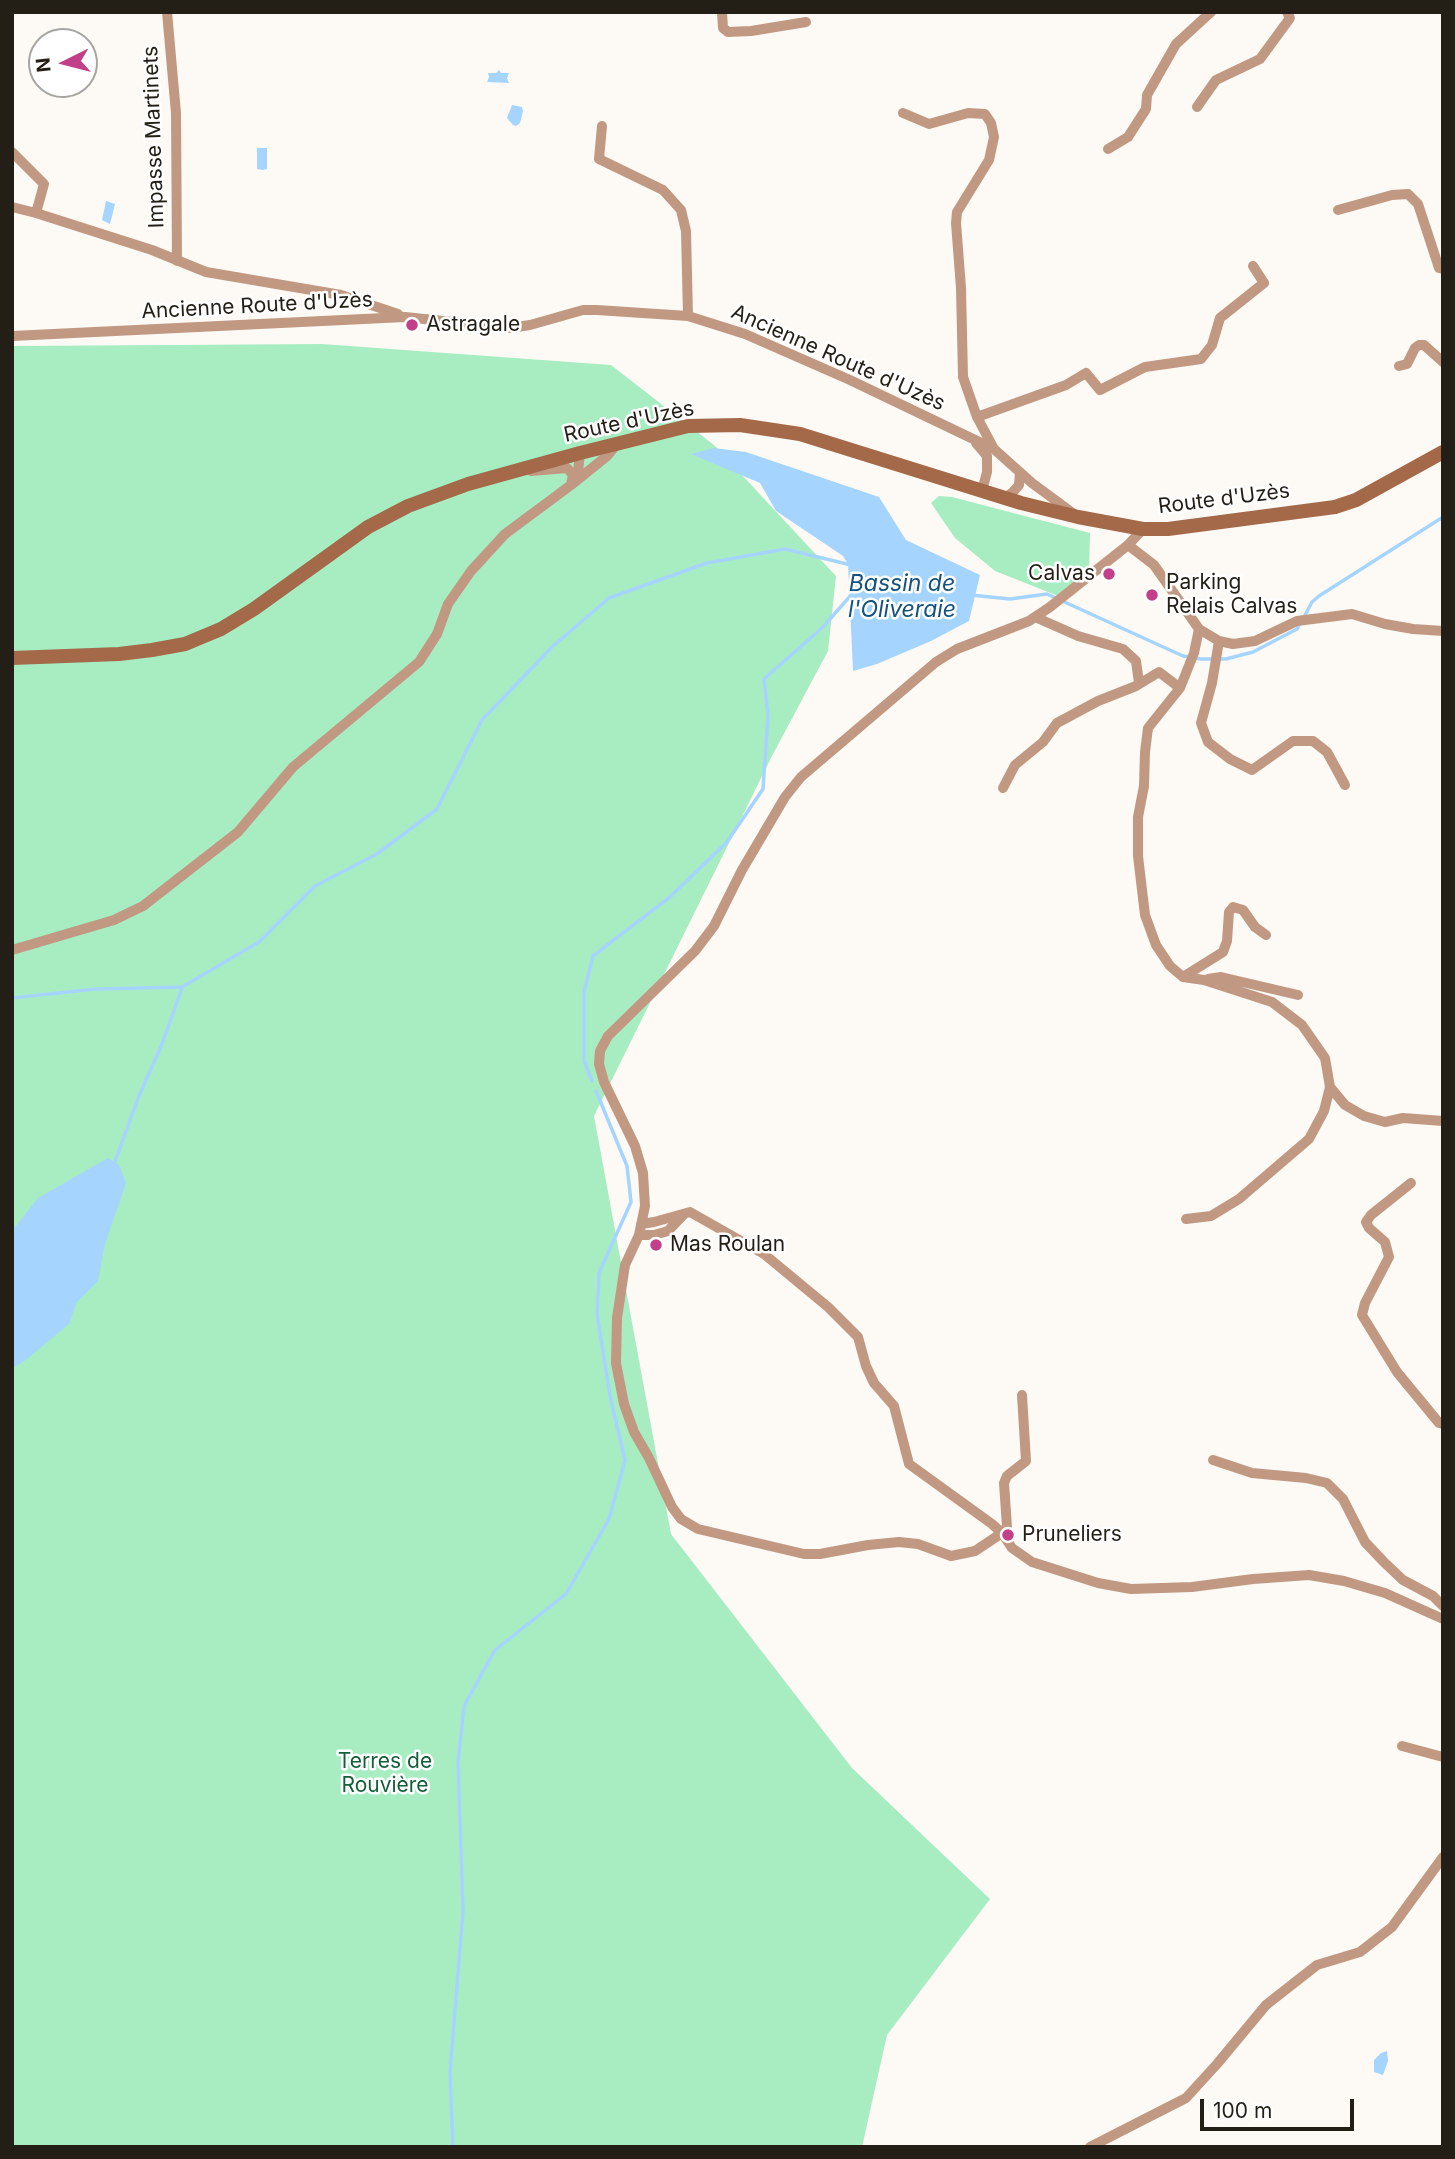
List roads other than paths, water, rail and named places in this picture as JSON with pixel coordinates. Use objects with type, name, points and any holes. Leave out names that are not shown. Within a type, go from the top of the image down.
[{"type":"main road","name":"Route d'Uzès","points":[[12,657],[119,653],[185,644],[254,609],[368,527],[408,506],[513,471],[688,426],[740,425],[800,434],[1005,498],[1078,517],[1143,529],[1181,527],[1335,507],[1356,500],[1443,452]]},
{"type":"street","name":"Impasse Martinets","points":[[167,12],[176,113],[177,261]]},
{"type":"street","points":[[722,12],[723,28],[728,32],[806,22]]},
{"type":"street","points":[[1108,149],[1128,137],[1146,109],[1147,95],[1176,44],[1211,12]]},
{"type":"street","points":[[1197,107],[1216,80],[1260,59],[1290,18],[1287,12]]},
{"type":"street","points":[[903,113],[929,124],[968,113],[985,114],[991,123],[994,136],[989,160],[957,212],[956,223],[963,377],[977,417],[994,449]]},
{"type":"street","points":[[602,126],[599,159],[663,190],[681,210],[686,232],[688,316]]},
{"type":"street","points":[[12,152],[44,184],[36,213]]},
{"type":"street","points":[[1338,210],[1392,195],[1409,194],[1418,204],[1439,268],[1443,269]]},
{"type":"street","points":[[12,207],[152,250],[206,272],[341,295],[405,317]]},
{"type":"street","points":[[977,417],[1066,385],[1086,373],[1100,390],[1146,367],[1201,359],[1212,345],[1220,318],[1264,283],[1253,266]]},
{"type":"street","name":"Ancienne Route d'Uzès","points":[[12,337],[405,317],[510,328],[583,310],[688,316],[745,334],[850,380],[994,449],[1078,517]]},
{"type":"street","points":[[1399,366],[1407,364],[1419,345],[1424,345],[1443,362]]},
{"type":"street","points":[[974,440],[987,456],[987,472],[982,491]]},
{"type":"street","points":[[12,950],[114,920],[143,906],[238,832],[293,767],[419,662],[437,634],[448,604],[471,571],[505,534],[571,485],[607,456],[617,444]]},
{"type":"street","points":[[584,452],[590,460],[586,472]]},
{"type":"street","points":[[571,485],[584,452]]},
{"type":"street","points":[[987,472],[1000,463],[1009,463]]},
{"type":"street","points":[[513,471],[567,468],[573,475],[571,485]]},
{"type":"street","points":[[1005,498],[1019,485],[1020,472]]},
{"type":"street","points":[[1023,1395],[1026,1461],[1007,1476],[1004,1483],[1007,1527],[975,1551],[951,1556],[918,1544],[899,1542],[820,1554],[791,1552],[698,1529],[681,1519],[671,1507],[634,1432],[624,1404],[616,1363],[616,1329],[625,1265],[639,1235],[645,1206],[643,1173],[635,1146],[604,1082],[599,1064],[600,1051],[608,1036],[695,951],[708,934],[785,797],[801,777],[936,662],[957,649],[1035,617],[1128,545],[1143,529]]},
{"type":"street","points":[[1128,545],[1154,565],[1199,629],[1219,641],[1233,644],[1255,641],[1302,621],[1352,614],[1385,624],[1443,631]]},
{"type":"street","points":[[1035,617],[1078,636],[1123,649],[1136,661],[1139,683]]},
{"type":"street","points":[[1186,1219],[1211,1216],[1239,1199],[1309,1139],[1324,1111],[1330,1087],[1325,1058],[1303,1026],[1272,1002],[1204,980],[1183,977],[1170,966],[1156,945],[1145,915],[1138,856],[1148,728],[1180,688],[1199,629]]},
{"type":"street","points":[[1219,641],[1201,723],[1208,742],[1230,759],[1252,770],[1293,741],[1313,741],[1327,752],[1345,785]]},
{"type":"street","points":[[1003,788],[1014,765],[1043,742],[1057,723],[1158,672],[1180,688]]},
{"type":"street","points":[[1183,977],[1223,952],[1227,941],[1229,912],[1233,907],[1243,910],[1255,928],[1266,935]]},
{"type":"street","points":[[1204,980],[1222,977],[1298,995]]},
{"type":"street","points":[[1330,1087],[1346,1105],[1364,1116],[1385,1122],[1403,1118],[1443,1121]]},
{"type":"street","points":[[1411,1183],[1366,1222],[1385,1242],[1389,1257],[1364,1303],[1362,1315],[1397,1372],[1439,1423],[1443,1424]]},
{"type":"street","points":[[641,1224],[690,1212],[764,1254],[828,1307],[858,1337],[874,1383],[894,1406],[909,1464],[1002,1533],[1012,1548],[1032,1562],[1098,1583],[1131,1589],[1192,1587],[1309,1575],[1385,1592],[1443,1619]]},
{"type":"street","points":[[639,1235],[654,1236],[668,1231],[684,1213]]},
{"type":"street","points":[[1213,1460],[1252,1473],[1307,1478],[1327,1483],[1343,1500],[1366,1542],[1383,1561],[1403,1580],[1433,1596],[1443,1606]]},
{"type":"street","points":[[1402,1746],[1443,1756]]},
{"type":"street","points":[[1090,2147],[1186,2098],[1266,2005],[1317,1965],[1360,1952],[1392,1927],[1443,1857]]},
{"type":"water","points":[[499,70],[501,73],[509,73],[509,83],[487,82],[488,73],[496,73]]},
{"type":"water","points":[[512,105],[522,107],[523,111],[520,123],[516,126],[507,118]]},
{"type":"water","points":[[257,148],[267,148],[267,169],[257,169]]},
{"type":"water","points":[[106,201],[115,204],[110,224],[102,220]]},
{"type":"water","name":"Bassin de l'Oliveraie","points":[[714,448],[746,452],[879,497],[906,540],[980,575],[969,621],[931,641],[853,671],[848,564],[843,556],[776,511],[760,483],[691,454]]},
{"type":"water","points":[[108,1158],[119,1165],[126,1183],[105,1244],[98,1281],[77,1302],[69,1324],[12,1369],[12,1231],[38,1198]]},
{"type":"water","points":[[1387,2051],[1388,2061],[1383,2075],[1374,2072],[1374,2060]]},
{"type":"waterway","points":[[1304,617],[1312,602],[1319,596],[1443,517]]},
{"type":"waterway","points":[[12,998],[95,989],[182,987],[259,942],[315,886],[377,854],[437,809],[482,720],[552,647],[609,598],[707,563],[785,549],[851,565]]},
{"type":"waterway","points":[[592,1081],[584,1061],[584,992],[593,956],[670,897],[727,842],[763,789],[768,715],[764,679],[823,627],[852,594]]},
{"type":"waterway","points":[[971,595],[1010,599],[1047,594],[1183,656],[1201,659],[1226,659],[1253,652],[1297,629],[1300,623]]},
{"type":"waterway","points":[[114,1164],[182,988]]},
{"type":"waterway","points":[[453,2147],[450,2073],[463,1911],[458,1763],[464,1706],[495,1650],[566,1594],[609,1519],[625,1460],[610,1396],[597,1314],[599,1273],[631,1202],[627,1166],[596,1091]]},
{"type":"place","name":"Astragale","points":[[412,325]]},
{"type":"place","name":"Calvas","points":[[1109,574]]},
{"type":"place","name":"Parking Relais Calvas","points":[[1152,595]]},
{"type":"place","name":"Mas Roulan","points":[[656,1245]]},
{"type":"place","name":"Pruneliers","points":[[1008,1535]]},
{"type":"park label","name":"Terres de Rouvière","points":[[385,1774]]}]
